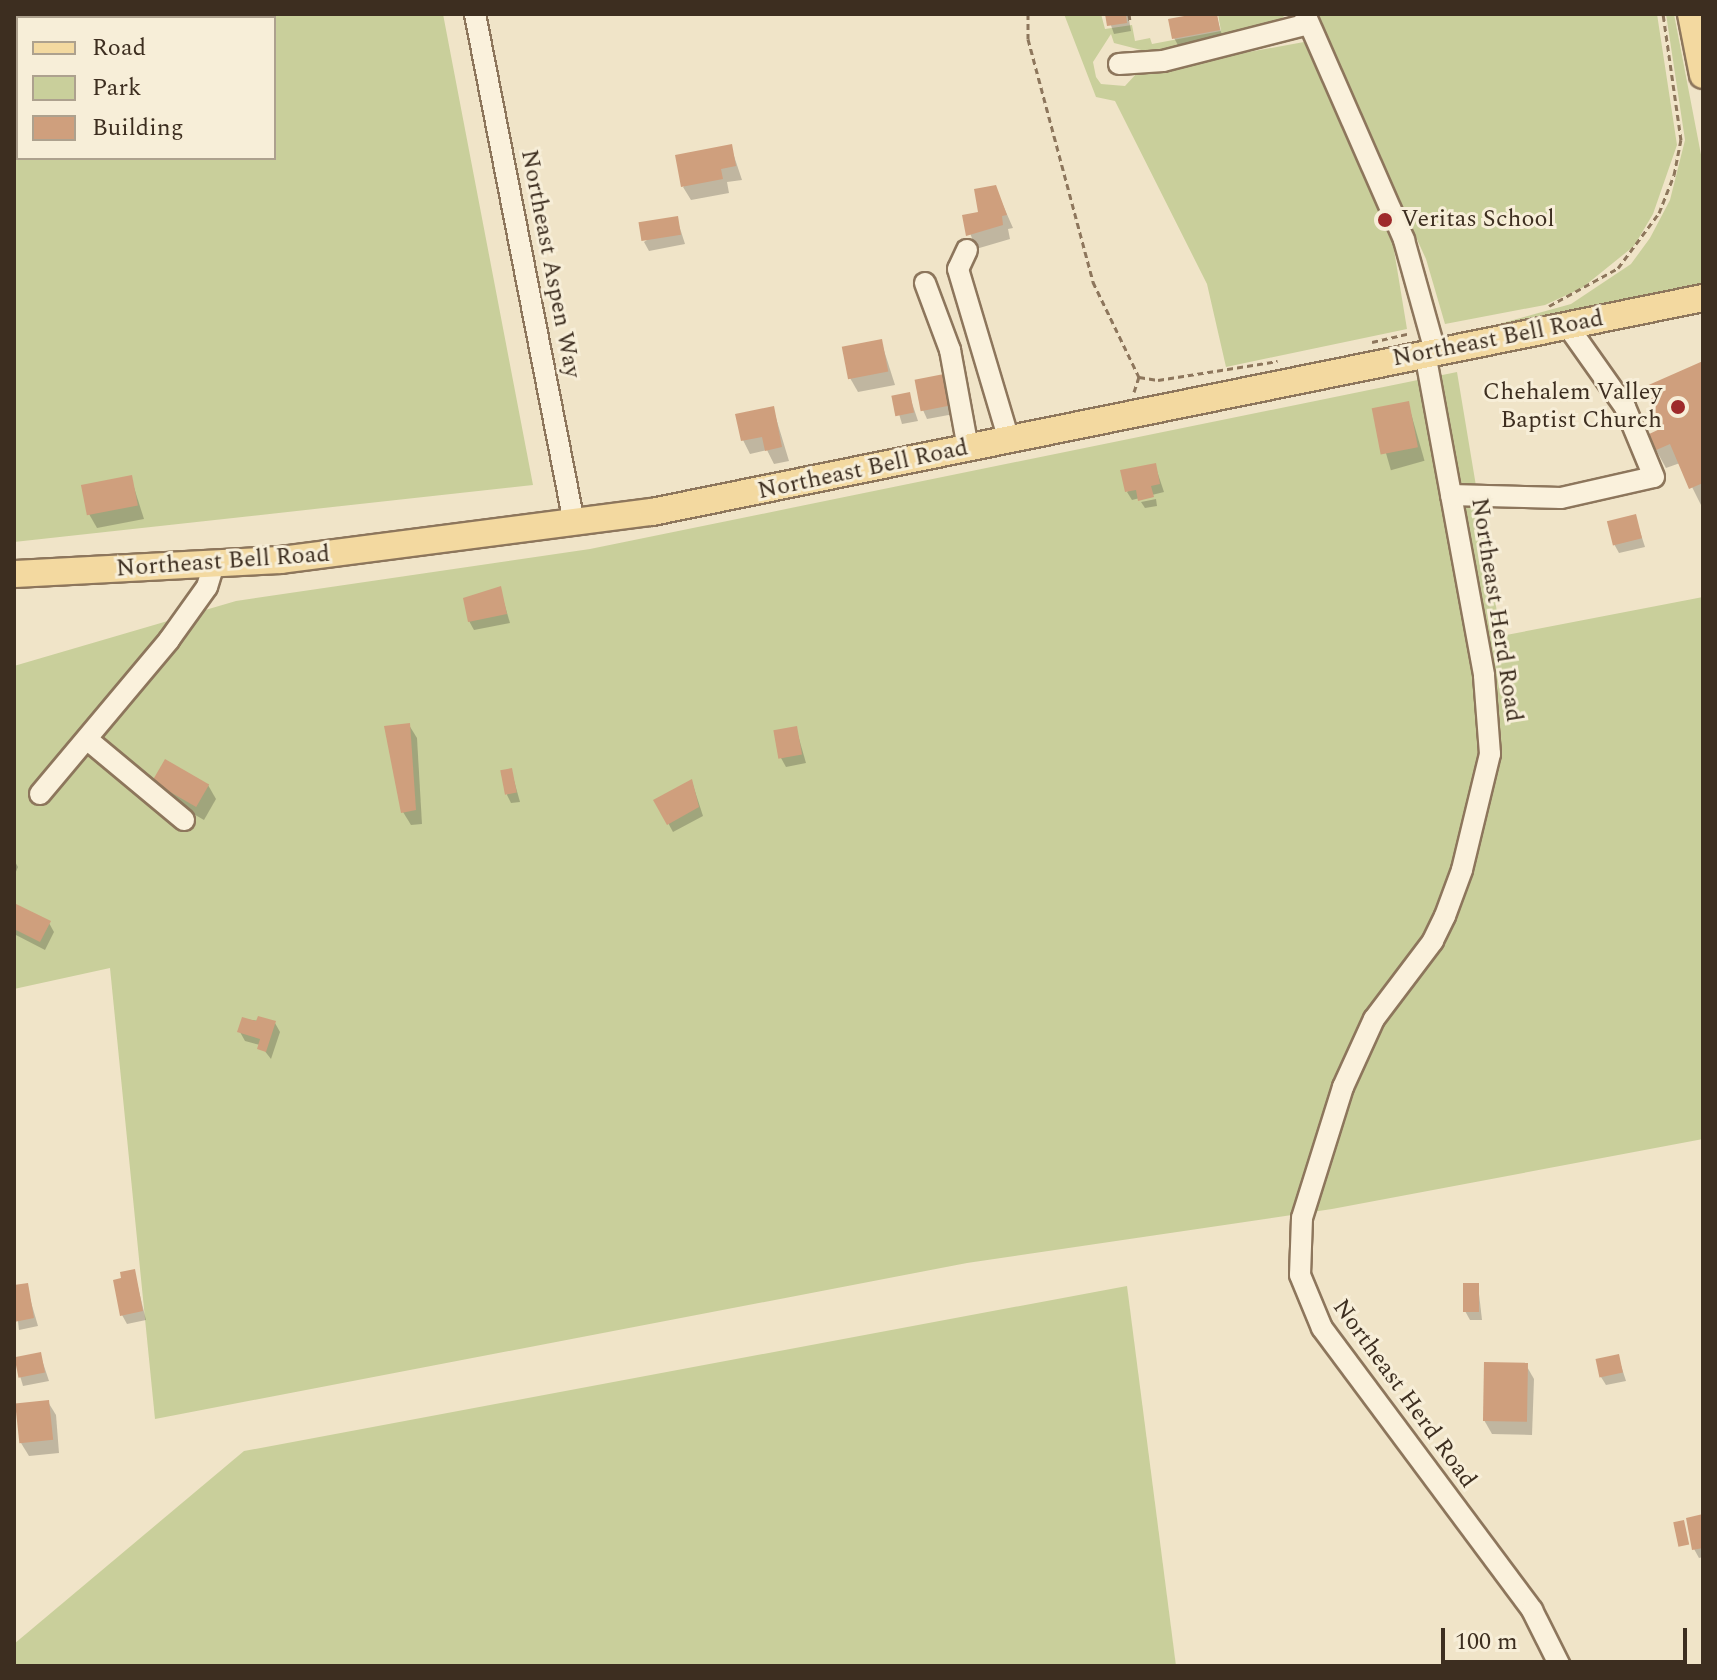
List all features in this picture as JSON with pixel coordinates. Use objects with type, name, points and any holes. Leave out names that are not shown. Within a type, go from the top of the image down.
[{"type":"main road","points":[[1691,14],[1703,75]]},
{"type":"main road","name":"Northeast Bell Road","points":[[14,574],[214,564],[574,523],[724,499],[1703,298]]},
{"type":"street","name":"Northeast Aspen Way","points":[[475,14],[574,523]]},
{"type":"street","points":[[1119,64],[1163,61],[1306,19]]},
{"type":"street","name":"Northeast Herd Road","points":[[1306,19],[1404,240],[1430,352],[1451,495],[1489,710],[1490,754],[1462,870],[1445,916],[1433,941],[1374,1019],[1343,1087],[1302,1218],[1300,1275],[1322,1328],[1532,1610],[1560,1666]]},
{"type":"street","points":[[967,250],[958,269],[1009,440]]},
{"type":"street","points":[[925,283],[950,350],[968,448]]},
{"type":"street","points":[[1451,495],[1561,498],[1654,477],[1625,407],[1567,325]]},
{"type":"street","points":[[40,794],[88,740],[207,587],[214,564]]},
{"type":"street","points":[[88,740],[184,820]]},
{"type":"path","points":[[1028,14],[1028,39],[1093,282],[1139,377],[1158,380],[1287,360]]},
{"type":"path","points":[[1129,14],[1130,21]]},
{"type":"path","points":[[1139,14],[1146,14]]},
{"type":"path","points":[[1540,310],[1595,285],[1618,268],[1659,213],[1681,156],[1663,14]]},
{"type":"path","points":[[1368,343],[1407,334]]},
{"type":"green space","points":[[14,14],[443,14],[533,485],[14,542]]},
{"type":"green space","points":[[1064,14],[1101,14],[1105,29],[1132,25],[1135,41],[1150,38],[1152,44],[1221,31],[1218,14],[1286,14],[1275,25],[1149,52],[1114,43],[1111,34],[1093,62],[1096,77],[1101,84],[1125,86],[1138,72],[1304,42],[1393,244],[1407,329],[1226,367],[1207,284],[1115,101],[1096,97]]},
{"type":"green space","points":[[1319,14],[1657,14],[1677,145],[1653,214],[1634,246],[1582,288],[1545,305],[1445,324],[1426,259],[1326,41]]},
{"type":"green space","points":[[1666,14],[1674,14],[1703,165],[1703,287],[1455,336],[1571,304],[1631,264],[1650,238],[1670,200],[1685,140]]},
{"type":"green space","points":[[1457,372],[1501,636],[1703,597],[1703,1139],[1332,1209],[967,1263],[155,1419],[110,968],[14,989],[14,666],[236,601],[590,549]]},
{"type":"green space","points":[[1127,1286],[1176,1666],[14,1666],[14,1644],[244,1451]]},
{"type":"building","points":[[1105,14],[1126,14],[1127,23],[1107,26]]},
{"type":"building","points":[[1217,14],[1220,30],[1172,39],[1168,19]]},
{"type":"building","points":[[732,144],[736,166],[721,169],[723,179],[681,187],[675,155]]},
{"type":"building","points":[[996,185],[1007,215],[1002,216],[1003,225],[966,236],[962,215],[978,212],[974,189]]},
{"type":"building","points":[[678,216],[681,235],[641,241],[638,222]]},
{"type":"building","points":[[882,339],[888,371],[848,379],[842,347]]},
{"type":"building","name":"Chehalem Valley Baptist Church","points":[[1703,361],[1703,483],[1689,489],[1670,444],[1654,451],[1647,435],[1662,428],[1644,387]]},
{"type":"building","points":[[944,374],[950,405],[921,411],[915,380]]},
{"type":"building","points":[[910,392],[914,413],[895,416],[891,396]]},
{"type":"building","points":[[1409,401],[1418,447],[1381,454],[1372,408]]},
{"type":"building","points":[[774,406],[782,447],[765,451],[762,437],[741,441],[735,414]]},
{"type":"building","points":[[1156,463],[1160,484],[1151,486],[1154,497],[1138,501],[1136,490],[1125,492],[1120,470]]},
{"type":"building","points":[[132,475],[138,505],[87,515],[81,485]]},
{"type":"building","points":[[1636,514],[1642,538],[1613,546],[1607,521]]},
{"type":"building","points":[[501,586],[507,614],[468,622],[463,598]]},
{"type":"building","points":[[410,723],[416,810],[401,813],[384,726]]},
{"type":"building","points":[[797,726],[802,755],[778,759],[773,730]]},
{"type":"building","points":[[165,759],[209,784],[196,807],[152,782]]},
{"type":"building","points":[[512,768],[517,793],[505,795],[500,770]]},
{"type":"building","points":[[692,779],[699,807],[667,825],[653,800]]},
{"type":"building","points":[[14,903],[51,921],[40,942],[14,929]]},
{"type":"building","points":[[258,1016],[276,1021],[266,1052],[257,1049],[260,1039],[237,1032],[242,1017],[256,1021]]},
{"type":"building","points":[[135,1269],[143,1311],[120,1316],[113,1280],[121,1278],[120,1272]]},
{"type":"building","points":[[28,1283],[34,1318],[14,1322],[14,1285]]},
{"type":"building","points":[[1463,1283],[1479,1283],[1479,1312],[1463,1312]]},
{"type":"building","points":[[41,1352],[45,1373],[19,1378],[14,1357]]},
{"type":"building","points":[[1619,1354],[1623,1373],[1599,1378],[1596,1359]]},
{"type":"building","points":[[1484,1362],[1528,1363],[1527,1422],[1483,1421]]},
{"type":"building","points":[[49,1400],[53,1440],[19,1443],[15,1404]]},
{"type":"building","points":[[1703,1514],[1703,1548],[1692,1550],[1686,1518]]},
{"type":"building","points":[[1684,1520],[1689,1544],[1678,1547],[1673,1522]]},
{"type":"place","name":"Veritas School","points":[[1385,220]]},
{"type":"place","name":"Chehalem Valley Baptist Church","points":[[1678,407]]}]
